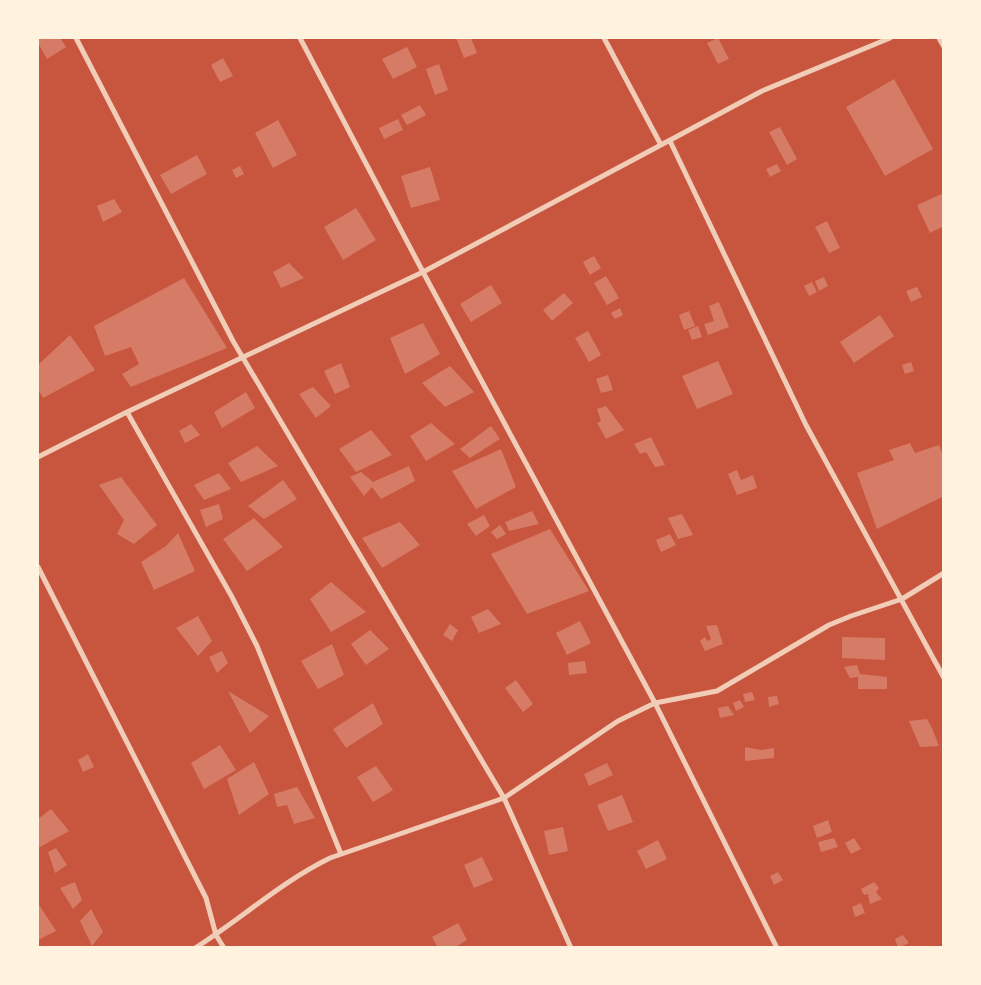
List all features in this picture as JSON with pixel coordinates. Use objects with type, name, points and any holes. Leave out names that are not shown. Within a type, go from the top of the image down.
[{"type":"street","points":[[76,38],[244,357],[351,543],[504,798],[571,948]]},
{"type":"street","points":[[300,38],[654,703],[776,948]]},
{"type":"street","points":[[604,38],[661,145]]},
{"type":"street","points":[[38,457],[127,412],[423,272],[762,91],[890,38]]},
{"type":"street","points":[[939,38],[944,48]]},
{"type":"street","points":[[670,141],[806,425],[944,678]]},
{"type":"street","points":[[127,412],[232,597],[257,646],[341,854]]},
{"type":"street","points":[[38,567],[206,898],[216,935],[224,948]]},
{"type":"street","points":[[195,948],[216,935],[302,871],[341,854],[504,798],[618,721],[654,703],[717,691],[829,626],[851,616],[902,599],[944,573]]},
{"type":"building","points":[[38,38],[60,38],[66,47],[47,59],[38,43]]},
{"type":"building","points":[[456,38],[471,38],[477,53],[464,58]]},
{"type":"building","points":[[718,38],[729,59],[718,64],[707,43]]},
{"type":"building","points":[[407,47],[417,67],[393,79],[382,59]]},
{"type":"building","points":[[223,58],[233,76],[220,82],[211,65]]},
{"type":"building","points":[[439,64],[448,90],[435,95],[426,69]]},
{"type":"building","points":[[894,79],[933,149],[885,176],[846,107]]},
{"type":"building","points":[[420,105],[426,115],[407,125],[401,115]]},
{"type":"building","points":[[398,119],[403,130],[384,139],[379,128]]},
{"type":"building","points":[[278,120],[297,155],[273,168],[255,133]]},
{"type":"building","points":[[780,127],[797,159],[787,165],[769,132]]},
{"type":"building","points":[[197,155],[207,174],[171,194],[160,175]]},
{"type":"building","points":[[777,164],[781,171],[770,177],[766,169]]},
{"type":"building","points":[[240,166],[244,174],[236,178],[232,170]]},
{"type":"building","points":[[430,167],[440,200],[411,208],[401,176]]},
{"type":"building","points":[[944,193],[944,226],[930,233],[917,205]]},
{"type":"building","points":[[114,199],[122,212],[103,222],[97,206]]},
{"type":"building","points":[[356,208],[376,240],[343,260],[324,227]]},
{"type":"building","points":[[827,221],[840,248],[829,253],[815,227]]},
{"type":"building","points":[[594,256],[601,268],[590,275],[583,262]]},
{"type":"building","points":[[289,263],[304,278],[281,288],[273,272]]},
{"type":"building","points":[[606,276],[619,298],[607,305],[594,283]]},
{"type":"building","points":[[824,277],[828,286],[819,291],[815,281]]},
{"type":"building","points":[[184,278],[227,348],[131,387],[122,374],[139,364],[131,347],[105,356],[94,326]]},
{"type":"building","points":[[812,282],[817,292],[809,296],[804,286]]},
{"type":"building","points":[[491,285],[502,303],[471,322],[460,304]]},
{"type":"building","points":[[917,287],[922,297],[911,302],[906,291]]},
{"type":"building","points":[[564,293],[573,303],[552,321],[543,310]]},
{"type":"building","points":[[719,302],[729,327],[708,335],[704,324],[714,321],[709,306]]},
{"type":"building","points":[[620,308],[623,315],[615,319],[611,313]]},
{"type":"building","points":[[689,311],[695,326],[684,330],[679,315]]},
{"type":"building","points":[[880,315],[894,336],[854,363],[840,342]]},
{"type":"building","points":[[423,323],[440,354],[405,374],[390,338]]},
{"type":"building","points":[[698,326],[702,337],[692,340],[688,330]]},
{"type":"building","points":[[588,331],[601,355],[589,362],[575,338]]},
{"type":"building","points":[[70,335],[95,370],[43,398],[38,389],[38,365]]},
{"type":"building","points":[[718,361],[733,394],[697,409],[682,376]]},
{"type":"building","points":[[911,362],[914,371],[905,374],[902,365]]},
{"type":"building","points":[[341,363],[350,387],[335,394],[324,371]]},
{"type":"building","points":[[450,366],[474,392],[445,407],[422,383]]},
{"type":"building","points":[[608,375],[613,390],[601,393],[596,379]]},
{"type":"building","points":[[313,387],[331,406],[316,418],[299,394]]},
{"type":"building","points":[[246,392],[255,408],[222,428],[214,412]]},
{"type":"building","points":[[606,406],[624,430],[606,439],[597,423],[601,421],[597,409]]},
{"type":"building","points":[[431,423],[455,444],[426,461],[410,436]]},
{"type":"building","points":[[191,424],[200,435],[185,443],[179,431]]},
{"type":"building","points":[[491,426],[500,439],[470,458],[460,449]]},
{"type":"building","points":[[371,430],[392,455],[356,472],[339,449]]},
{"type":"building","points":[[651,437],[665,465],[655,467],[646,452],[640,454],[634,444]]},
{"type":"building","points":[[910,443],[915,453],[939,445],[944,459],[944,496],[877,529],[857,473],[894,460],[889,450]]},
{"type":"building","points":[[257,446],[278,466],[241,482],[228,463]]},
{"type":"building","points":[[501,449],[516,487],[476,509],[452,471]]},
{"type":"building","points":[[409,466],[415,481],[381,499],[372,487],[364,496],[350,477],[361,472],[373,482]]},
{"type":"building","points":[[737,470],[741,480],[753,475],[757,488],[737,495],[728,474]]},
{"type":"building","points":[[219,473],[231,489],[204,500],[194,485]]},
{"type":"building","points":[[121,477],[157,525],[134,544],[117,534],[124,520],[99,485]]},
{"type":"building","points":[[283,480],[297,499],[264,519],[248,506]]},
{"type":"building","points":[[219,504],[223,519],[206,527],[200,510]]},
{"type":"building","points":[[532,511],[539,524],[509,531],[505,522]]},
{"type":"building","points":[[682,514],[693,535],[678,539],[668,518]]},
{"type":"building","points":[[484,515],[490,526],[476,536],[467,524]]},
{"type":"building","points":[[254,518],[283,547],[247,571],[223,539]]},
{"type":"building","points":[[400,522],[420,545],[382,568],[362,538]]},
{"type":"building","points":[[500,525],[506,534],[497,539],[491,532]]},
{"type":"building","points":[[550,529],[589,591],[527,614],[491,554]]},
{"type":"building","points":[[178,533],[195,571],[154,590],[141,562],[166,546]]},
{"type":"building","points":[[670,534],[676,545],[661,552],[656,540]]},
{"type":"building","points":[[331,582],[366,612],[331,632],[310,599]]},
{"type":"building","points":[[488,609],[501,624],[479,633],[471,617]]},
{"type":"building","points":[[198,616],[212,641],[198,656],[176,628]]},
{"type":"building","points":[[580,621],[591,643],[567,655],[556,633]]},
{"type":"building","points":[[450,624],[458,630],[452,641],[443,635]]},
{"type":"building","points":[[717,625],[723,644],[705,651],[700,641],[705,637],[707,641],[711,639],[706,626]]},
{"type":"building","points":[[370,630],[389,649],[366,665],[351,644]]},
{"type":"building","points":[[842,637],[885,638],[885,660],[842,658]]},
{"type":"building","points":[[332,644],[344,675],[318,689],[301,661]]},
{"type":"building","points":[[222,651],[228,663],[217,673],[209,657]]},
{"type":"building","points":[[585,661],[587,673],[569,675],[568,663]]},
{"type":"building","points":[[857,665],[860,674],[887,677],[887,689],[858,689],[858,677],[850,678],[844,667]]},
{"type":"building","points":[[516,680],[533,704],[523,712],[505,688]]},
{"type":"building","points":[[228,691],[269,716],[250,733]]},
{"type":"building","points":[[752,692],[755,700],[745,702],[743,694]]},
{"type":"building","points":[[777,696],[779,704],[769,707],[768,697]]},
{"type":"building","points":[[740,700],[744,707],[736,711],[733,703]]},
{"type":"building","points":[[373,703],[383,724],[346,748],[333,729]]},
{"type":"building","points":[[728,706],[734,715],[720,718],[718,708]]},
{"type":"building","points":[[927,719],[939,746],[920,747],[909,721]]},
{"type":"building","points":[[220,745],[236,770],[204,789],[191,763]]},
{"type":"building","points":[[745,747],[761,750],[774,748],[774,758],[745,761]]},
{"type":"building","points":[[88,754],[94,767],[83,772],[78,760]]},
{"type":"building","points":[[254,762],[269,794],[239,815],[227,779]]},
{"type":"building","points":[[607,763],[613,775],[589,786],[584,774]]},
{"type":"building","points":[[376,766],[393,790],[373,802],[357,777]]},
{"type":"building","points":[[297,787],[315,818],[294,824],[287,805],[277,807],[274,794]]},
{"type":"building","points":[[622,795],[633,822],[608,831],[597,805]]},
{"type":"building","points":[[51,809],[69,831],[38,848],[38,819]]},
{"type":"building","points":[[828,820],[832,832],[817,838],[813,826]]},
{"type":"building","points":[[563,827],[568,851],[549,855],[544,831]]},
{"type":"building","points":[[834,838],[838,847],[821,852],[818,842]]},
{"type":"building","points":[[854,838],[861,849],[851,854],[845,843]]},
{"type":"building","points":[[658,840],[667,859],[646,869],[637,851]]},
{"type":"building","points":[[56,848],[67,865],[55,873],[48,852]]},
{"type":"building","points":[[482,857],[493,880],[474,888],[464,865]]},
{"type":"building","points":[[778,872],[783,880],[774,885],[770,876]]},
{"type":"building","points":[[75,882],[82,900],[73,909],[60,888]]},
{"type":"building","points":[[874,882],[879,888],[876,892],[882,899],[870,904],[868,894],[864,895],[861,889]]},
{"type":"building","points":[[38,903],[56,931],[38,940]]},
{"type":"building","points":[[861,903],[865,913],[855,917],[852,907]]},
{"type":"building","points":[[91,909],[103,932],[92,946],[80,921]]},
{"type":"building","points":[[458,923],[467,940],[454,948],[438,948],[432,937]]},
{"type":"building","points":[[903,935],[909,943],[898,948],[895,939]]}]
